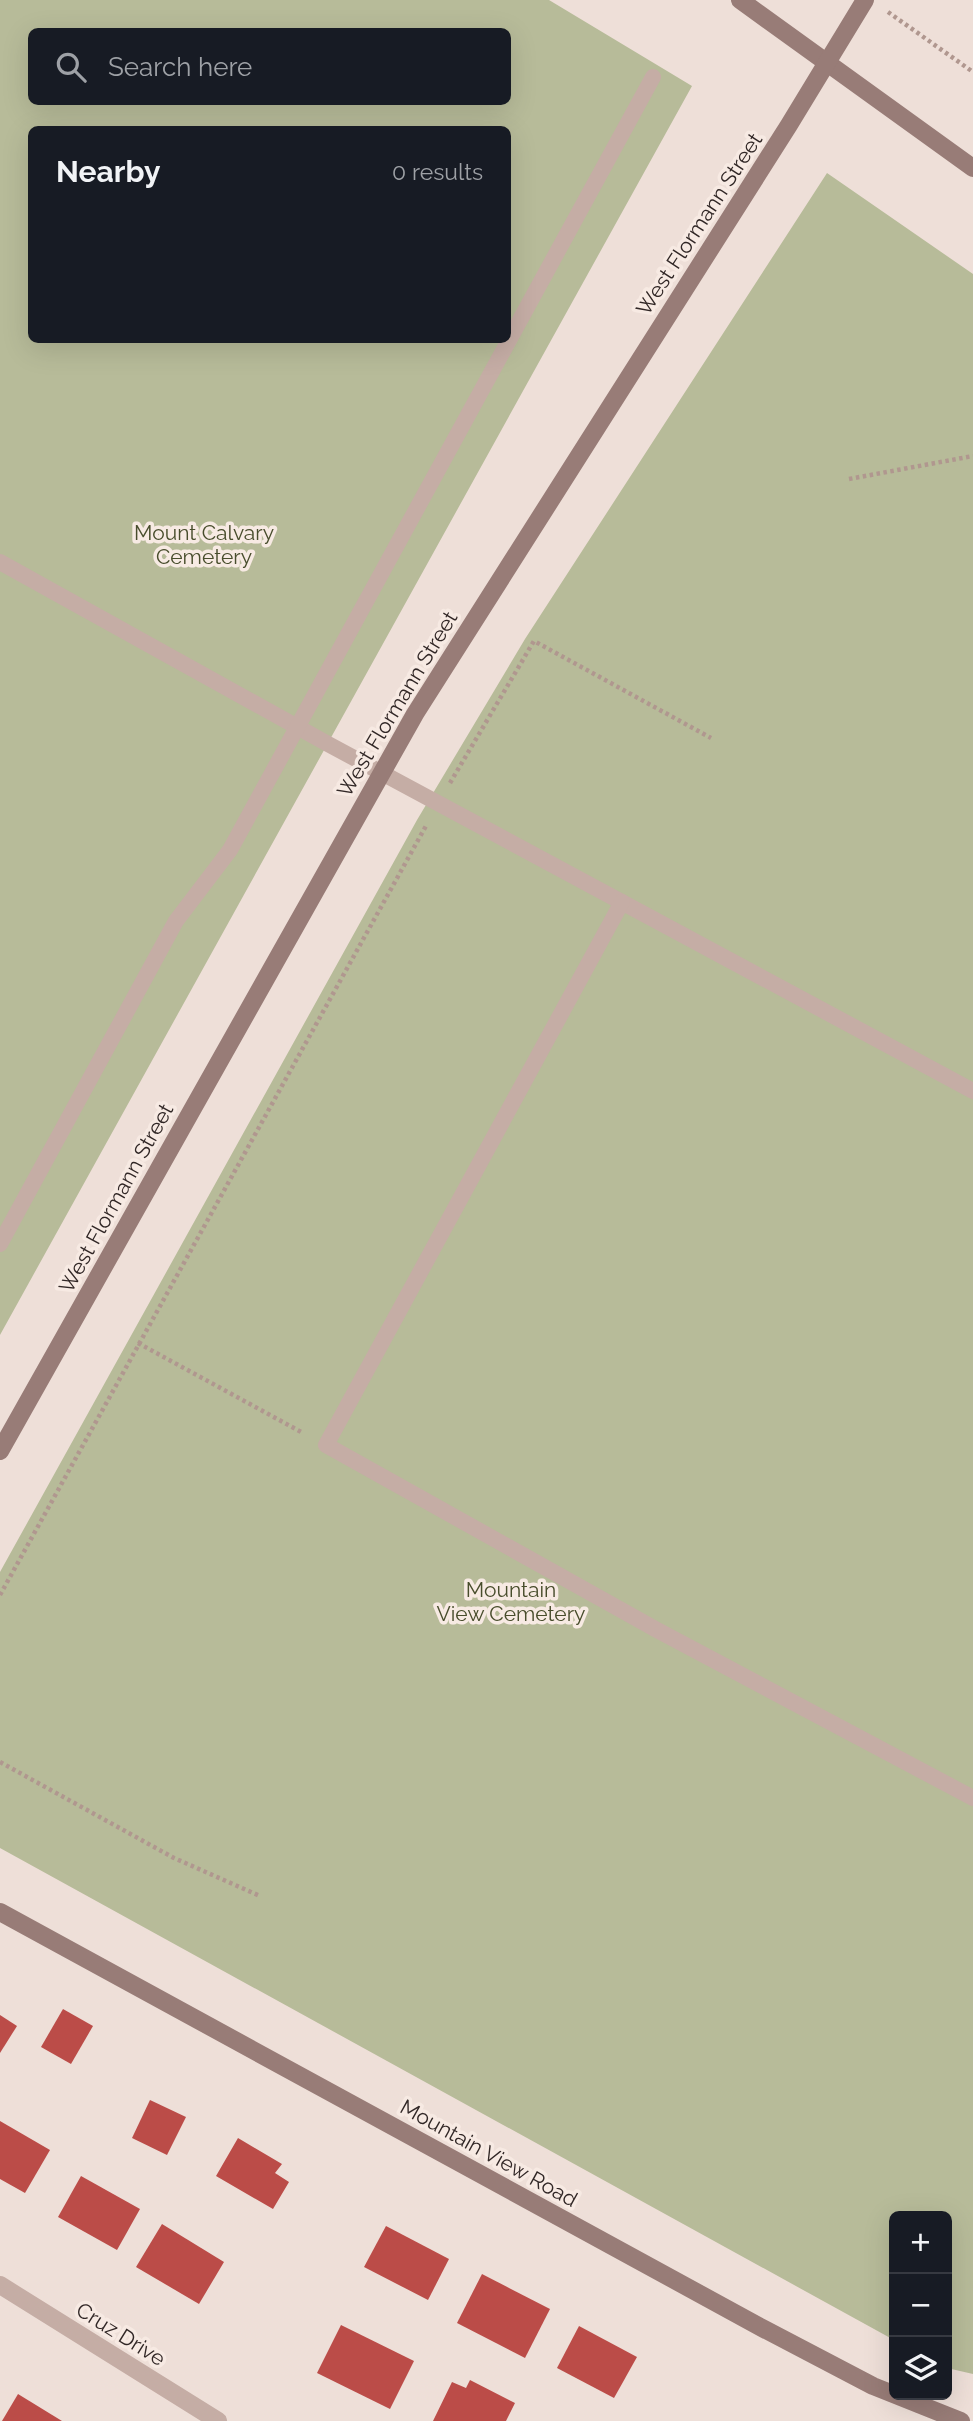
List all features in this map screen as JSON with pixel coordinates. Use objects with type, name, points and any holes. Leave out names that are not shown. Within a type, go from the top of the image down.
[{"type":"street","points":[[740,0],[973,168]]},
{"type":"street","name":"West Flormann Street","points":[[0,1451],[382,772],[552,495],[828,63],[864,0]]},
{"type":"street","name":"Mountain View Road","points":[[0,1912],[764,2329],[873,2386],[961,2421]]},
{"type":"street","name":"Cruz Drive","points":[[0,2285],[219,2421]]},
{"type":"lane","points":[[511,336],[653,76]]},
{"type":"lane","points":[[0,1244],[176,921],[229,850],[507,343]]},
{"type":"lane","points":[[0,562],[297,727],[973,1091]]},
{"type":"lane","points":[[622,902],[326,1445],[656,1630],[973,1798]]},
{"type":"path","points":[[883,8],[973,72]]},
{"type":"path","points":[[849,479],[973,456]]},
{"type":"path","points":[[0,1595],[439,803],[534,641],[711,738]]},
{"type":"path","points":[[138,1343],[326,1445]]},
{"type":"path","points":[[0,1762],[174,1858],[260,1896]]},
{"type":"green space","name":"Mount Calvary Cemetery","points":[[0,0],[549,0],[692,86],[0,1335]]},
{"type":"green space","name":"Mountain View Cemetery","points":[[827,173],[973,274],[973,2374],[952,2369],[952,2211],[889,2211],[889,2337],[0,1848],[0,1572],[417,820],[525,639]]},
{"type":"building","points":[[63,2009],[93,2026],[71,2064],[41,2047]]},
{"type":"building","points":[[0,2015],[17,2026],[0,2053]]},
{"type":"building","points":[[150,2100],[186,2117],[167,2155],[132,2138]]},
{"type":"building","points":[[0,2121],[50,2150],[25,2193],[0,2179]]},
{"type":"building","points":[[238,2138],[282,2164],[275,2173],[289,2182],[273,2209],[216,2176]]},
{"type":"building","points":[[81,2176],[140,2209],[117,2250],[58,2217]]},
{"type":"building","points":[[162,2224],[224,2262],[199,2304],[136,2267]]},
{"type":"building","points":[[386,2226],[449,2259],[428,2300],[364,2267]]},
{"type":"building","points":[[482,2274],[550,2309],[525,2358],[457,2323]]},
{"type":"building","points":[[341,2325],[414,2361],[390,2409],[317,2373]]},
{"type":"building","points":[[579,2326],[637,2357],[614,2398],[557,2368]]},
{"type":"building","points":[[470,2380],[515,2403],[506,2421],[433,2421],[452,2382],[466,2388]]},
{"type":"building","points":[[18,2394],[62,2421],[2,2421]]}]
